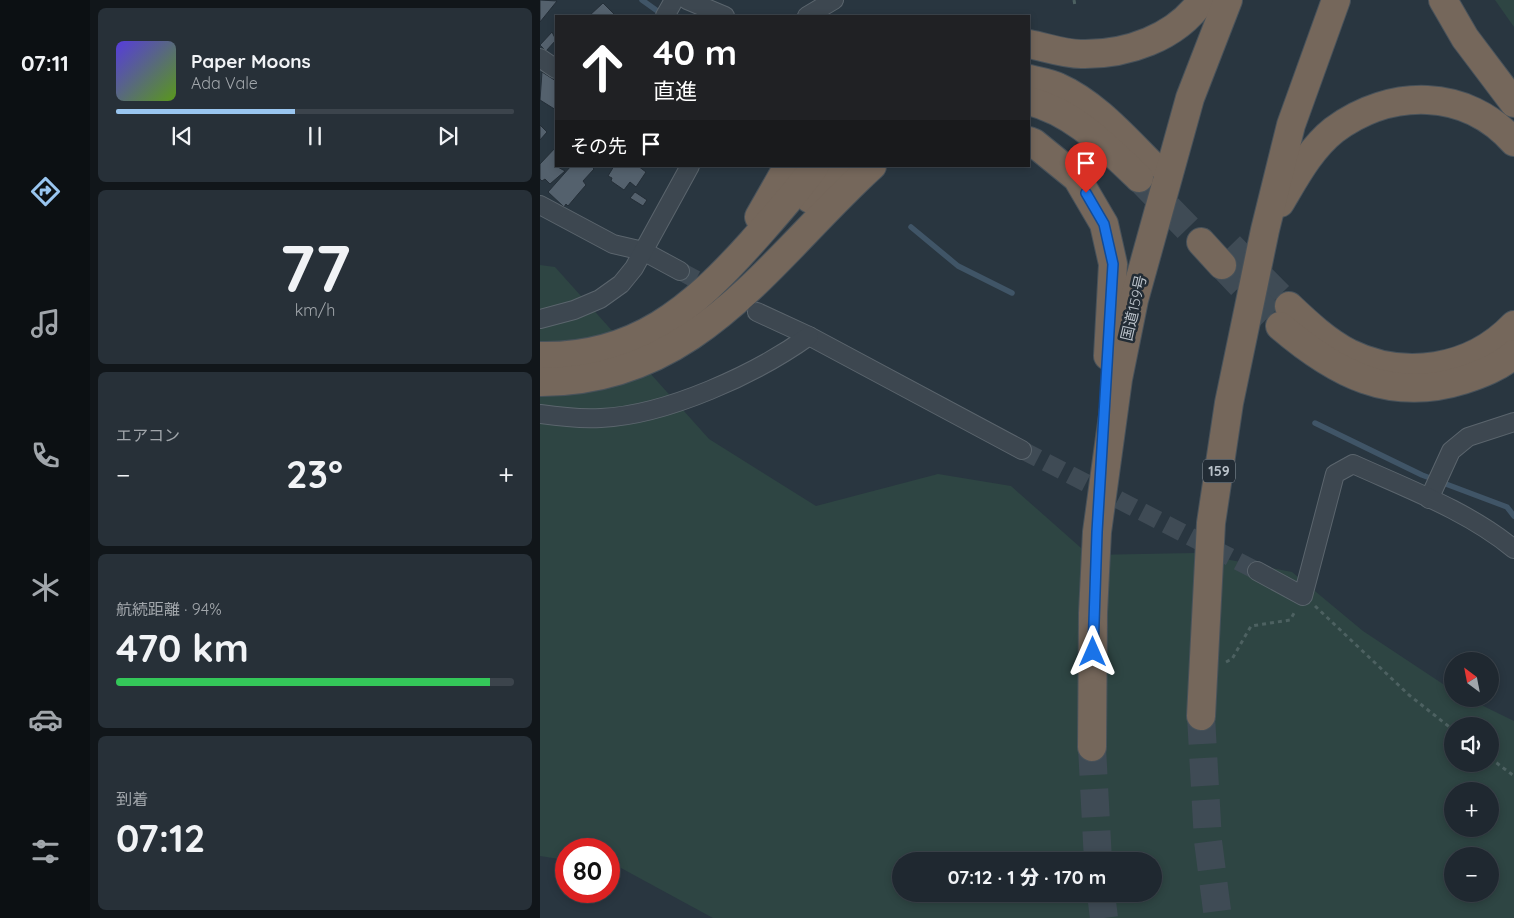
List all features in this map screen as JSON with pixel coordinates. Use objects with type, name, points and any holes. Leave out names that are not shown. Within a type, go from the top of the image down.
[{"type":"highway","points":[[1030,44],[1081,54],[1133,49],[1169,32],[1202,0]]},
{"type":"highway","name":"国道159号","points":[[1092,748],[1093,613],[1097,532],[1118,379],[1134,300],[1190,98],[1228,0]]},
{"type":"highway","name":"159","points":[[1201,716],[1211,524],[1229,404],[1265,230],[1291,124],[1336,0]]},
{"type":"highway","points":[[1443,0],[1465,38],[1514,103]]},
{"type":"highway","points":[[1030,79],[1058,87],[1092,109],[1120,132],[1145,170],[1086,129],[1050,107],[1030,101]]},
{"type":"highway","points":[[1265,230],[1303,164],[1334,130],[1373,109],[1408,99],[1444,102],[1460,106],[1483,116],[1514,142]]},
{"type":"highway","points":[[1030,141],[1077,178],[1104,224],[1113,264],[1097,532]]},
{"type":"highway","points":[[729,268],[787,167]]},
{"type":"highway","points":[[540,356],[585,354],[638,337],[664,324],[689,306],[729,268],[796,192],[814,167]]},
{"type":"highway","points":[[696,333],[744,282],[836,167]]},
{"type":"highway","points":[[540,382],[566,382],[598,378],[625,371],[651,360],[696,333],[746,293],[846,190],[871,167]]},
{"type":"highway","points":[[1205,234],[1226,256]]},
{"type":"highway","points":[[1514,325],[1495,342],[1473,355],[1445,365],[1416,369],[1383,365],[1349,353],[1317,332],[1284,316],[1308,350],[1342,371],[1378,385],[1415,389],[1452,383],[1481,374],[1507,361],[1514,354]]},
{"type":"street","points":[[687,0],[723,15]]},
{"type":"street","points":[[809,15],[834,0]]},
{"type":"street","points":[[540,58],[555,67]]},
{"type":"street","points":[[540,319],[574,310],[600,299],[621,284],[634,268],[689,167]]},
{"type":"street","points":[[540,205],[613,244],[643,251],[680,271]]},
{"type":"street","points":[[757,312],[809,336],[1022,450]]},
{"type":"street","points":[[540,414],[602,418],[644,411],[726,384],[770,362],[809,336]]},
{"type":"street","points":[[1430,495],[1451,451],[1468,436],[1514,422]]},
{"type":"street","points":[[1257,571],[1301,601],[1335,474],[1353,464],[1430,495],[1494,532],[1514,549]]},
{"type":"path","points":[[1074,0],[1075,6]]},
{"type":"path","points":[[1223,663],[1232,659],[1251,626],[1290,620],[1301,601],[1409,695],[1444,723]]},
{"type":"path","points":[[1499,765],[1514,776]]},
{"type":"green space","points":[[1495,0],[1514,0],[1514,27]]},
{"type":"green space","points":[[540,265],[555,267],[709,439],[816,506],[938,474],[1011,486],[1089,555],[1194,553],[1292,572],[1363,631],[1444,685],[1444,708],[1487,708],[1514,721],[1514,918],[713,918],[620,868],[620,838],[555,838],[555,858],[540,856]]},
{"type":"building","points":[[540,0],[557,1],[540,22]]},
{"type":"building","points":[[603,3],[615,15],[590,15]]},
{"type":"building","points":[[552,32],[555,41],[546,51],[540,45]]},
{"type":"building","points":[[542,72],[555,80],[555,109],[540,100]]},
{"type":"building","points":[[540,125],[547,132],[540,140]]},
{"type":"building","points":[[555,148],[555,167],[565,171],[550,184],[545,179],[542,181],[540,179],[540,164]]},
{"type":"building","points":[[570,167],[592,167],[594,169],[583,181],[586,185],[568,206],[566,204],[564,207],[548,192]]},
{"type":"building","points":[[613,167],[639,167],[646,172],[636,187],[630,182],[624,190],[611,181],[612,178],[608,176]]},
{"type":"building","points":[[635,192],[647,200],[643,206],[630,198]]},
{"type":"waterway","points":[[642,0],[663,15]]},
{"type":"waterway","points":[[911,227],[958,266],[1012,293]]},
{"type":"waterway","points":[[1315,423],[1422,475],[1507,507],[1514,516]]},
{"type":"tunnel","points":[[1139,178],[1201,242]]},
{"type":"tunnel","points":[[1230,246],[1289,306]]},
{"type":"tunnel","points":[[1222,265],[1280,326]]},
{"type":"tunnel","points":[[680,271],[757,312]]},
{"type":"tunnel","points":[[1022,450],[1257,571]]},
{"type":"tunnel","points":[[1201,716],[1208,841],[1218,918]]},
{"type":"tunnel","points":[[1092,747],[1098,852]]},
{"type":"tunnel","points":[[1102,902],[1104,918]]},
{"type":"route","points":[[1086,193],[1104,224],[1113,264],[1097,532],[1093,652]]}]
